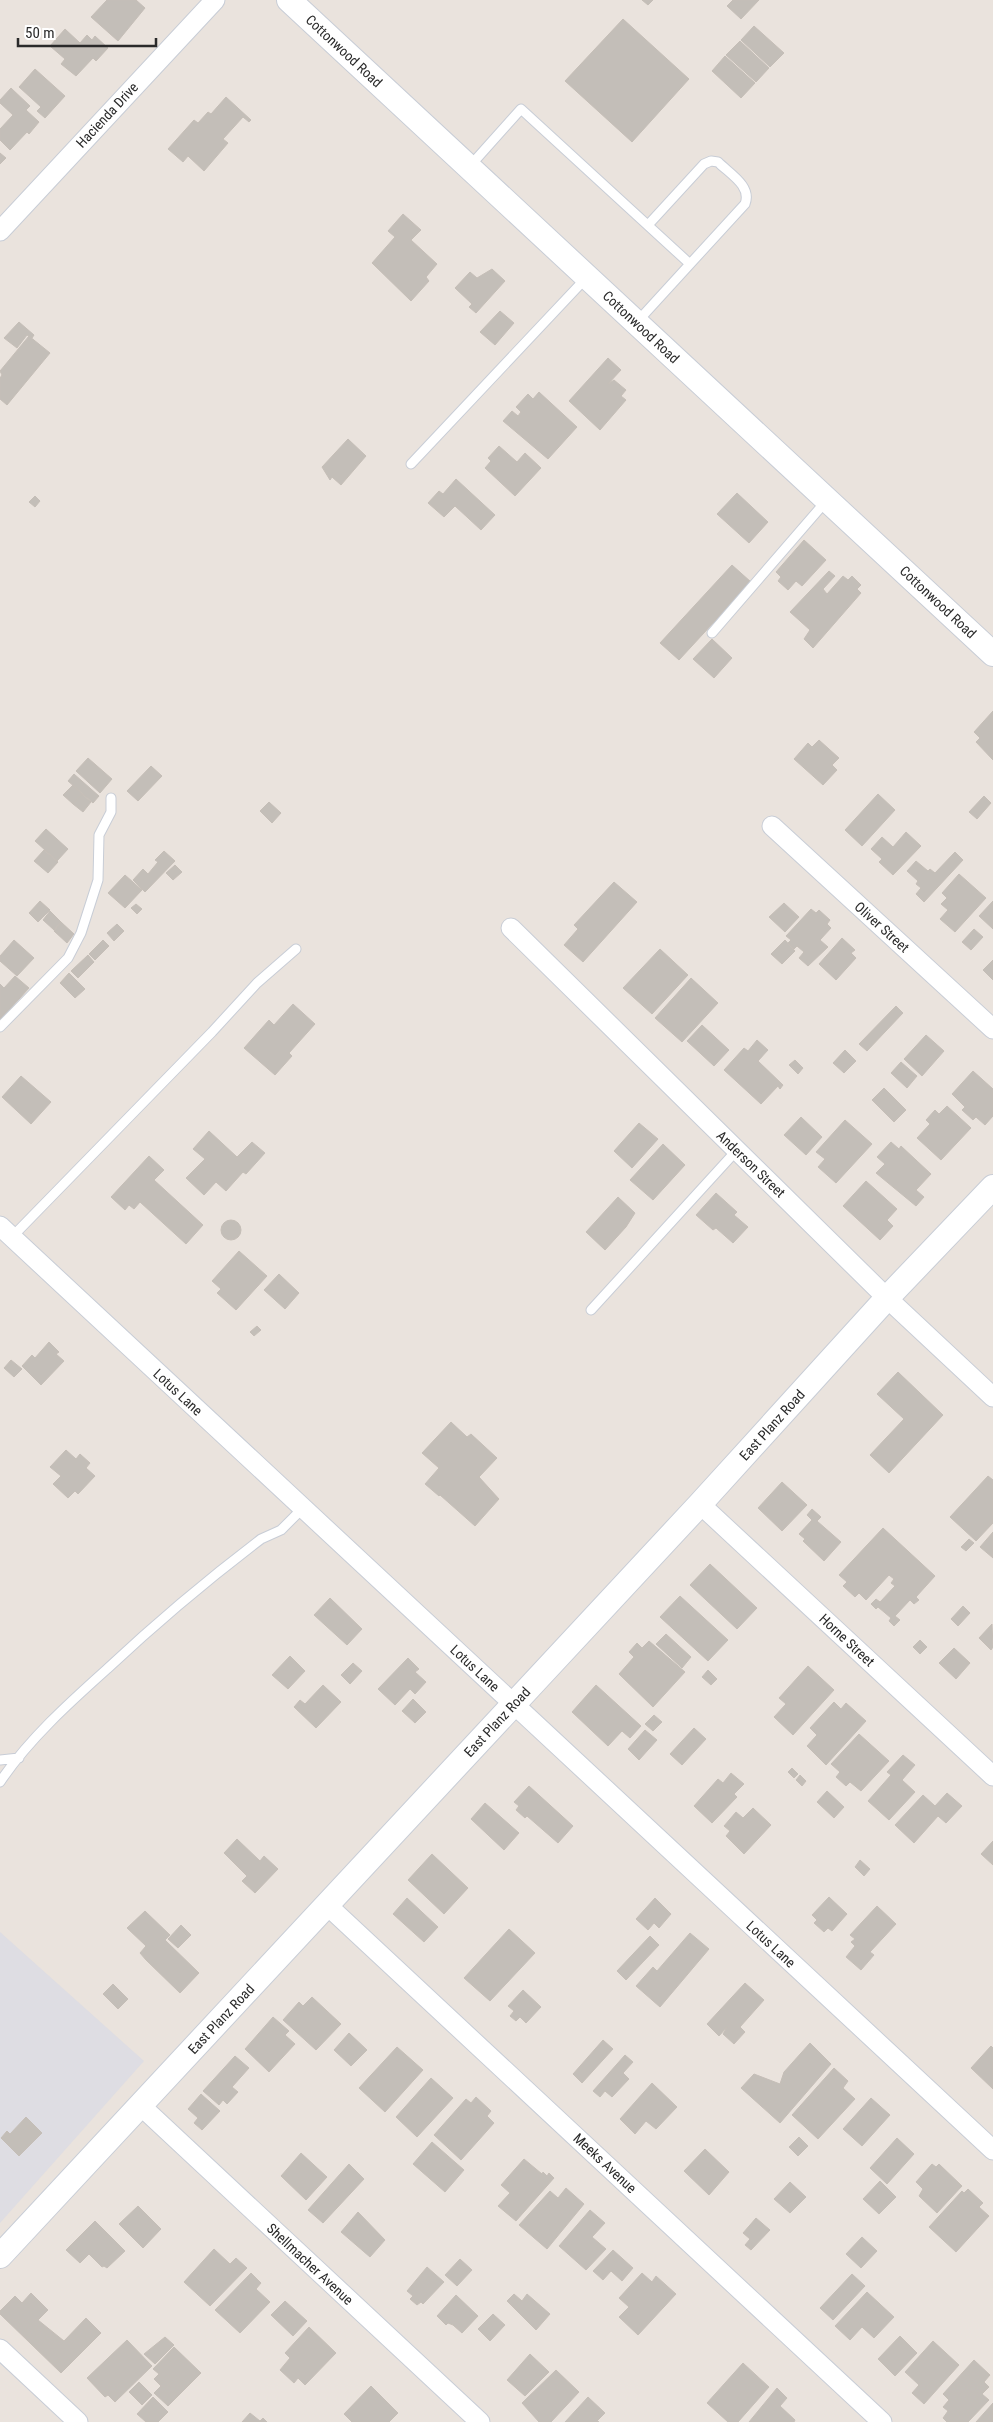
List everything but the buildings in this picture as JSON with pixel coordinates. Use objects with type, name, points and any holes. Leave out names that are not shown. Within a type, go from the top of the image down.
[{"type":"street","name":"Hacienda Drive","points":[[0,230],[215,0]]},
{"type":"street","name":"Cottonwood Road","points":[[290,0],[993,654]]},
{"type":"street","name":"Oliver Street","points":[[772,826],[993,1028]]},
{"type":"street","name":"Anderson Street","points":[[511,928],[887,1298],[993,1397]]},
{"type":"street","name":"East Planz Road","points":[[0,2256],[700,1504],[887,1298],[993,1187]]},
{"type":"street","name":"Lotus Lane","points":[[6,1231],[993,2150]]},
{"type":"street","name":"Horne Street","points":[[700,1504],[993,1776]]},
{"type":"street","name":"Meeks Avenue","points":[[327,1905],[882,2422]]},
{"type":"street","name":"Shellmacher Avenue","points":[[140,2105],[480,2422]]},
{"type":"street","points":[[0,2350],[78,2422]]},
{"type":"lane","points":[[469,167],[521,109],[690,264]]},
{"type":"lane","points":[[637,322],[745,204],[748,196],[746,189],[718,162],[711,161],[704,164],[648,225]]},
{"type":"lane","points":[[411,464],[587,276]]},
{"type":"lane","points":[[712,632],[827,500]]},
{"type":"lane","points":[[0,1027],[68,958],[81,933],[98,880],[99,835],[111,812],[110,798]]},
{"type":"lane","points":[[6,1231],[257,983],[296,949]]},
{"type":"lane","points":[[591,1310],[737,1150]]},
{"type":"lane","points":[[0,1782],[19,1758],[77,1696],[158,1622],[261,1539],[281,1530],[303,1508]]},
{"type":"lane","points":[[0,1760],[19,1758]]},
{"type":"shaded area","points":[[0,1932],[144,2061],[0,2223]]}]
